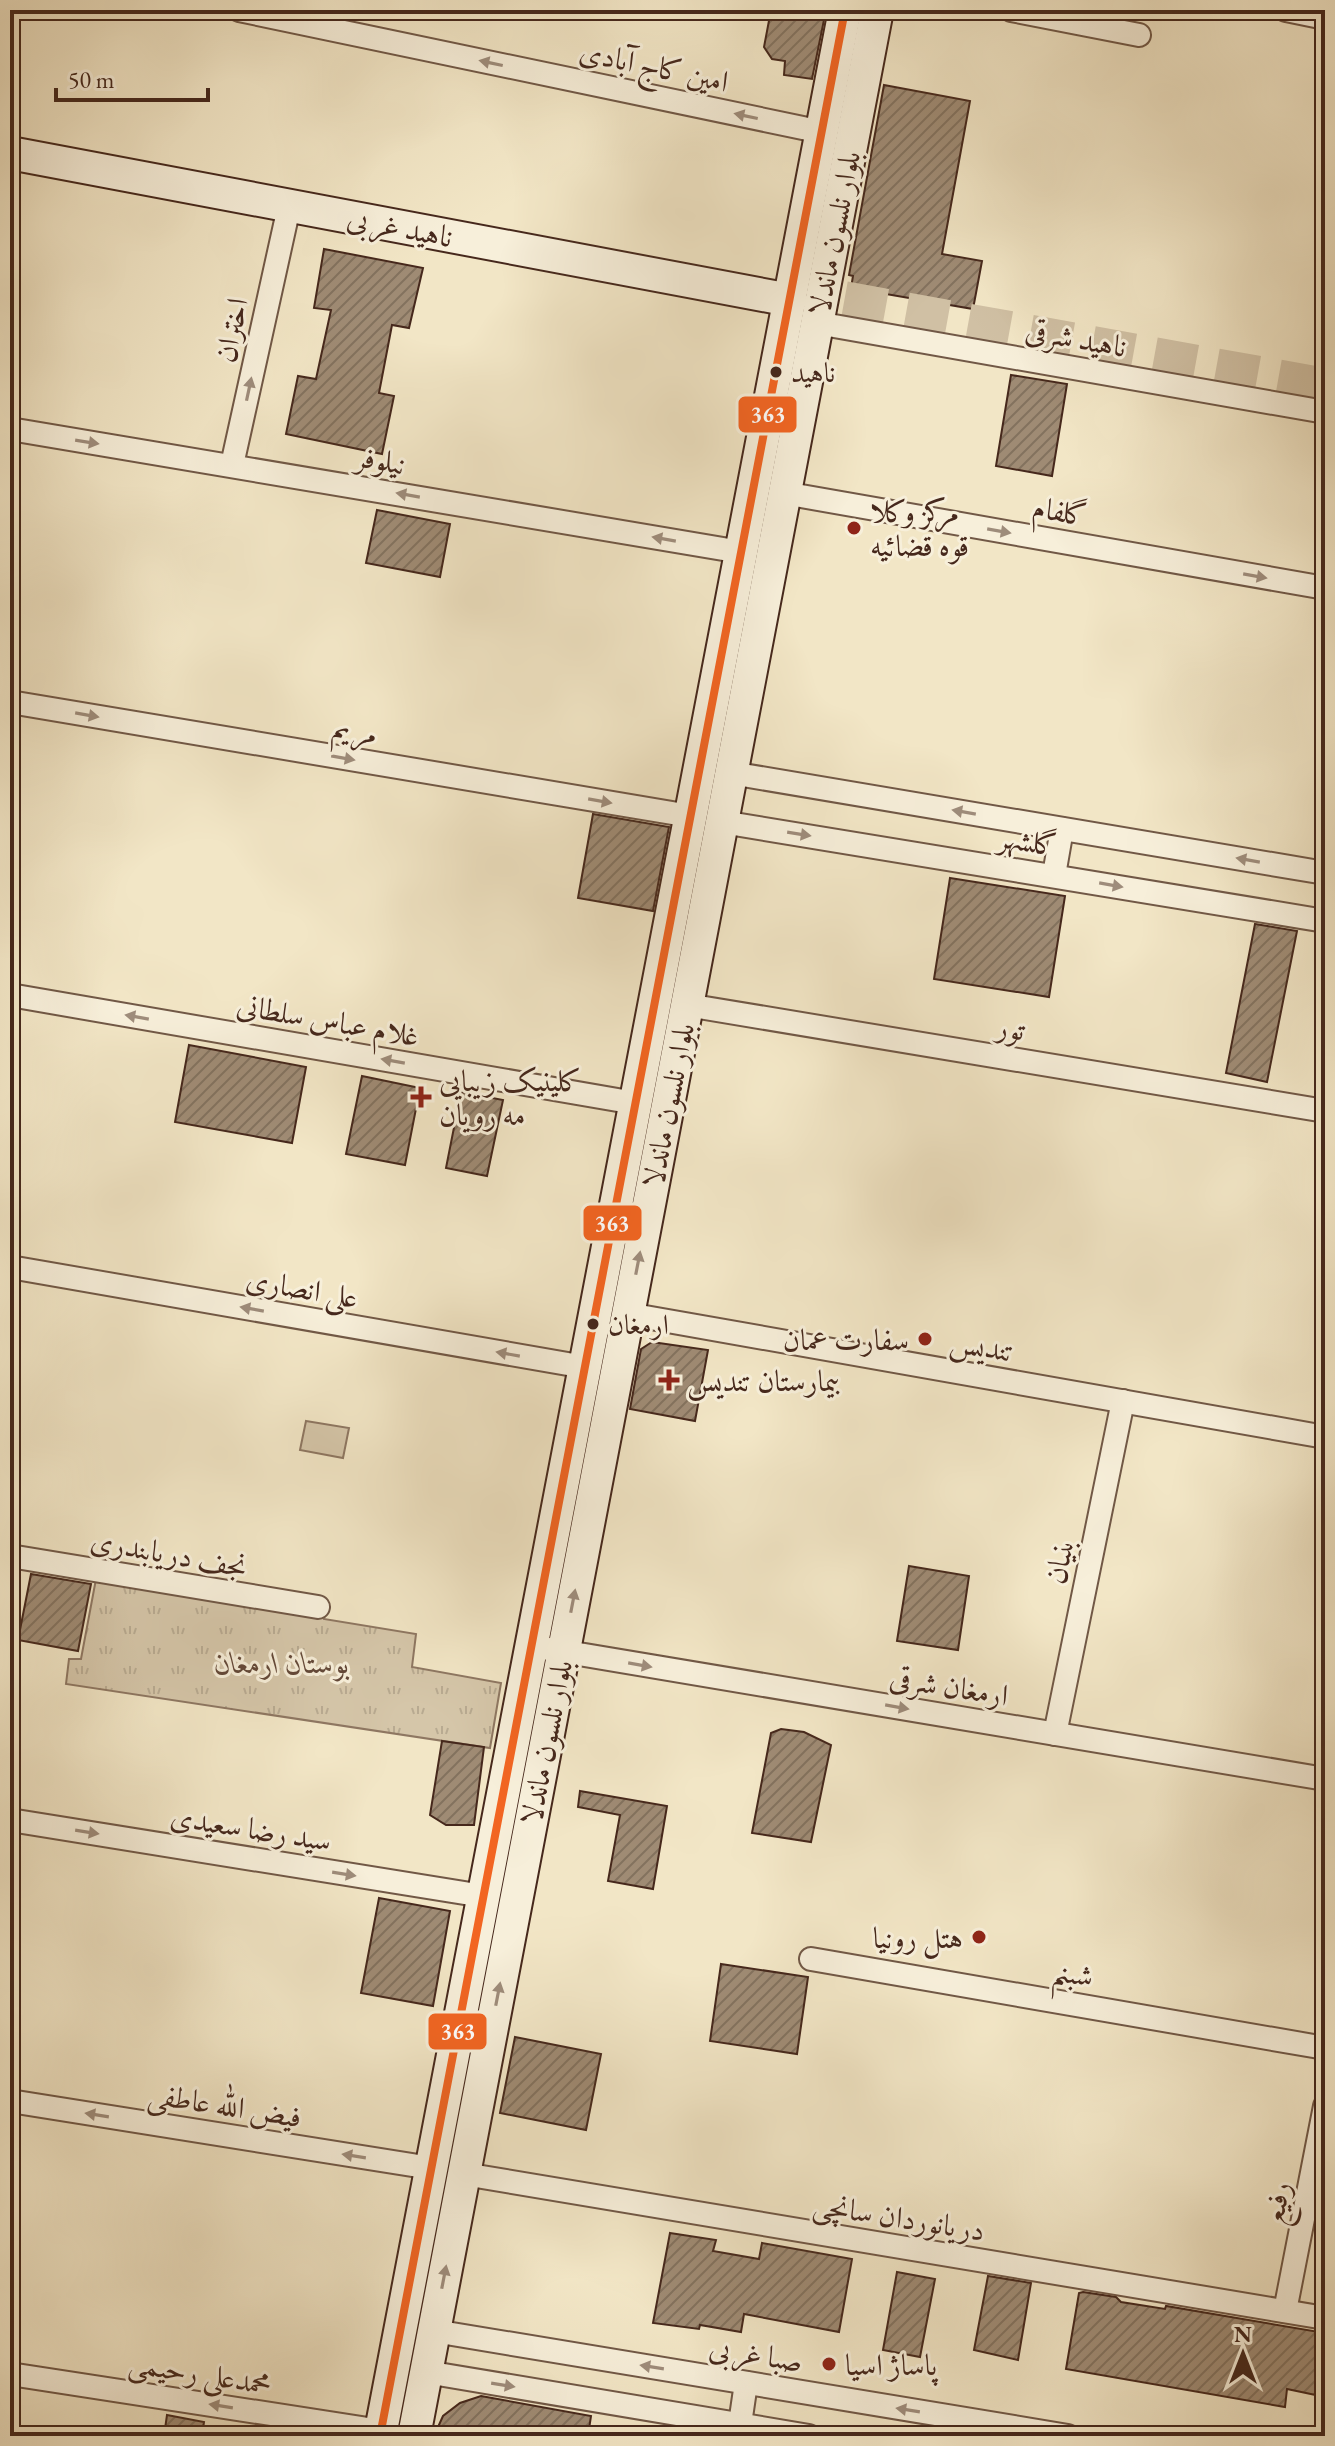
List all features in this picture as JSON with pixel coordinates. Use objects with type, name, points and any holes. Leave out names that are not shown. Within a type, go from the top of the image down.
[{"type":"main road","name":"بلوار نلسون ماندلا","points":[[380,2433],[845,10]]},
{"type":"main road","name":"بلوار نلسون ماندلا","points":[[414,2436],[877,10]]},
{"type":"main road","name":"ناهید غربی","points":[[10,153],[790,300]]},
{"type":"street","name":"امین کاج آبادی","points":[[239,10],[822,132]]},
{"type":"street","points":[[1011,10],[1139,35]]},
{"type":"street","points":[[1286,10],[1325,18]]},
{"type":"street","name":"اختران","points":[[232,465],[289,207]]},
{"type":"street","name":"ناهید شرقی","points":[[817,323],[1325,412]]},
{"type":"street","name":"نیلوفر","points":[[10,429],[741,552]]},
{"type":"street","name":"گلفام","points":[[784,493],[1325,588]]},
{"type":"street","name":"مریم","points":[[10,702],[690,816]]},
{"type":"street","name":"گلشهر","points":[[731,773],[1325,873]]},
{"type":"street","name":"گلشهر","points":[[722,822],[1325,921]]},
{"type":"street","points":[[1054,875],[1062,829]]},
{"type":"street","name":"غلام عباس سلطانی","points":[[10,995],[635,1103]]},
{"type":"street","name":"تور","points":[[687,1005],[1325,1111]]},
{"type":"street","name":"علی انصاری","points":[[10,1267],[585,1367]]},
{"type":"street","name":"تندیس","points":[[628,1314],[1325,1437]]},
{"type":"street","name":"بنیان","points":[[1055,1734],[1123,1401]]},
{"type":"street","name":"نجف دریابندری","points":[[10,1556],[318,1607]]},
{"type":"street","name":"ارمغان شرقی","points":[[531,1646],[1325,1779]]},
{"type":"street","name":"سید رضا سعیدی","points":[[10,1820],[483,1896]]},
{"type":"street","name":"شبنم","points":[[811,1959],[1325,2048]]},
{"type":"street","name":"فیض الله عاطفی","points":[[10,2101],[431,2168]]},
{"type":"street","name":"رفیع","points":[[1285,2311],[1325,2106]]},
{"type":"street","name":"دریانوردان سانچی","points":[[464,2174],[1325,2318]]},
{"type":"street","name":"صبا غربی","points":[[434,2331],[746,2383],[955,2427],[1068,2436]]},
{"type":"street","points":[[426,2372],[809,2436]]},
{"type":"street","name":"محمدعلی رحیمی","points":[[10,2374],[380,2433]]},
{"type":"street","points":[[740,2424],[746,2383]]},
{"type":"green space","points":[[306,1421],[349,1428],[343,1458],[300,1450]]},
{"type":"green space","name":"بوستان ارمغان","points":[[96,1579],[325,1613],[324,1619],[416,1634],[412,1667],[501,1683],[490,1748],[66,1684],[69,1659],[81,1659]]},
{"type":"building","points":[[771,10],[826,10],[812,79],[784,75],[785,61],[772,59],[764,47]]},
{"type":"building","points":[[884,85],[970,101],[942,254],[982,261],[973,309],[851,288],[853,276],[849,275]]},
{"type":"building","points":[[324,249],[423,268],[409,328],[392,325],[379,393],[394,396],[382,454],[286,434],[298,376],[316,379],[331,310],[314,308]]},
{"type":"building","points":[[1011,375],[1067,384],[1052,476],[996,466]]},
{"type":"building","points":[[377,510],[450,524],[440,577],[366,563]]},
{"type":"building","points":[[593,814],[669,827],[653,911],[578,898]]},
{"type":"building","points":[[950,878],[1065,896],[1049,997],[934,979]]},
{"type":"building","points":[[1255,924],[1297,931],[1267,1082],[1226,1073]]},
{"type":"building","points":[[189,1045],[306,1067],[292,1143],[175,1122]]},
{"type":"building","points":[[362,1076],[420,1088],[405,1165],[346,1154]]},
{"type":"building","points":[[461,1092],[503,1100],[487,1176],[446,1168]]},
{"type":"building","name":"بیمارستان تندیس","points":[[652,1342],[708,1350],[695,1421],[630,1409],[641,1349]]},
{"type":"building","points":[[909,1566],[969,1576],[958,1650],[897,1641]]},
{"type":"building","points":[[31,1574],[91,1584],[78,1651],[18,1640]]},
{"type":"building","points":[[781,1729],[804,1732],[831,1745],[811,1842],[752,1833],[771,1733]]},
{"type":"building","points":[[442,1741],[484,1747],[474,1825],[446,1825],[430,1815]]},
{"type":"building","points":[[580,1791],[667,1806],[653,1889],[608,1881],[620,1815],[578,1807]]},
{"type":"building","points":[[379,1898],[450,1911],[433,2006],[361,1993]]},
{"type":"building","points":[[721,1964],[808,1977],[797,2054],[710,2041]]},
{"type":"building","points":[[515,2037],[601,2054],[586,2130],[500,2113]]},
{"type":"building","points":[[670,2233],[716,2240],[713,2251],[759,2259],[762,2243],[852,2259],[839,2332],[744,2314],[741,2332],[700,2325],[699,2329],[653,2323]]},
{"type":"building","points":[[897,2272],[935,2279],[920,2357],[883,2350]]},
{"type":"building","points":[[988,2276],[1031,2283],[1018,2360],[974,2350]]},
{"type":"building","points":[[1079,2293],[1116,2297],[1121,2302],[1165,2309],[1166,2306],[1325,2333],[1325,2397],[1287,2389],[1285,2407],[1066,2369]]},
{"type":"building","points":[[481,2396],[591,2416],[588,2436],[434,2436],[443,2416],[460,2403]]},
{"type":"building","points":[[167,2415],[204,2422],[202,2436],[164,2436]]},
{"type":"tunnel","points":[[782,291],[1325,389]]},
{"type":"transit line","name":"363","points":[[380,2436],[845,10]]},
{"type":"place","name":"ناهید","points":[[776,372]]},
{"type":"place","name":"مرکز وکلا قوه قضائیه","points":[[854,528]]},
{"type":"place","name":"کلینیک زیبایی مه رویان","points":[[421,1097]]},
{"type":"place","name":"ارمغان","points":[[593,1324]]},
{"type":"place","name":"سفارت عمان","points":[[925,1339]]},
{"type":"place","name":"بیمارستان تندیس","points":[[669,1380]]},
{"type":"place","name":"هتل رونیا","points":[[979,1937]]},
{"type":"place","name":"پاساژ اسیا","points":[[829,2364]]}]
